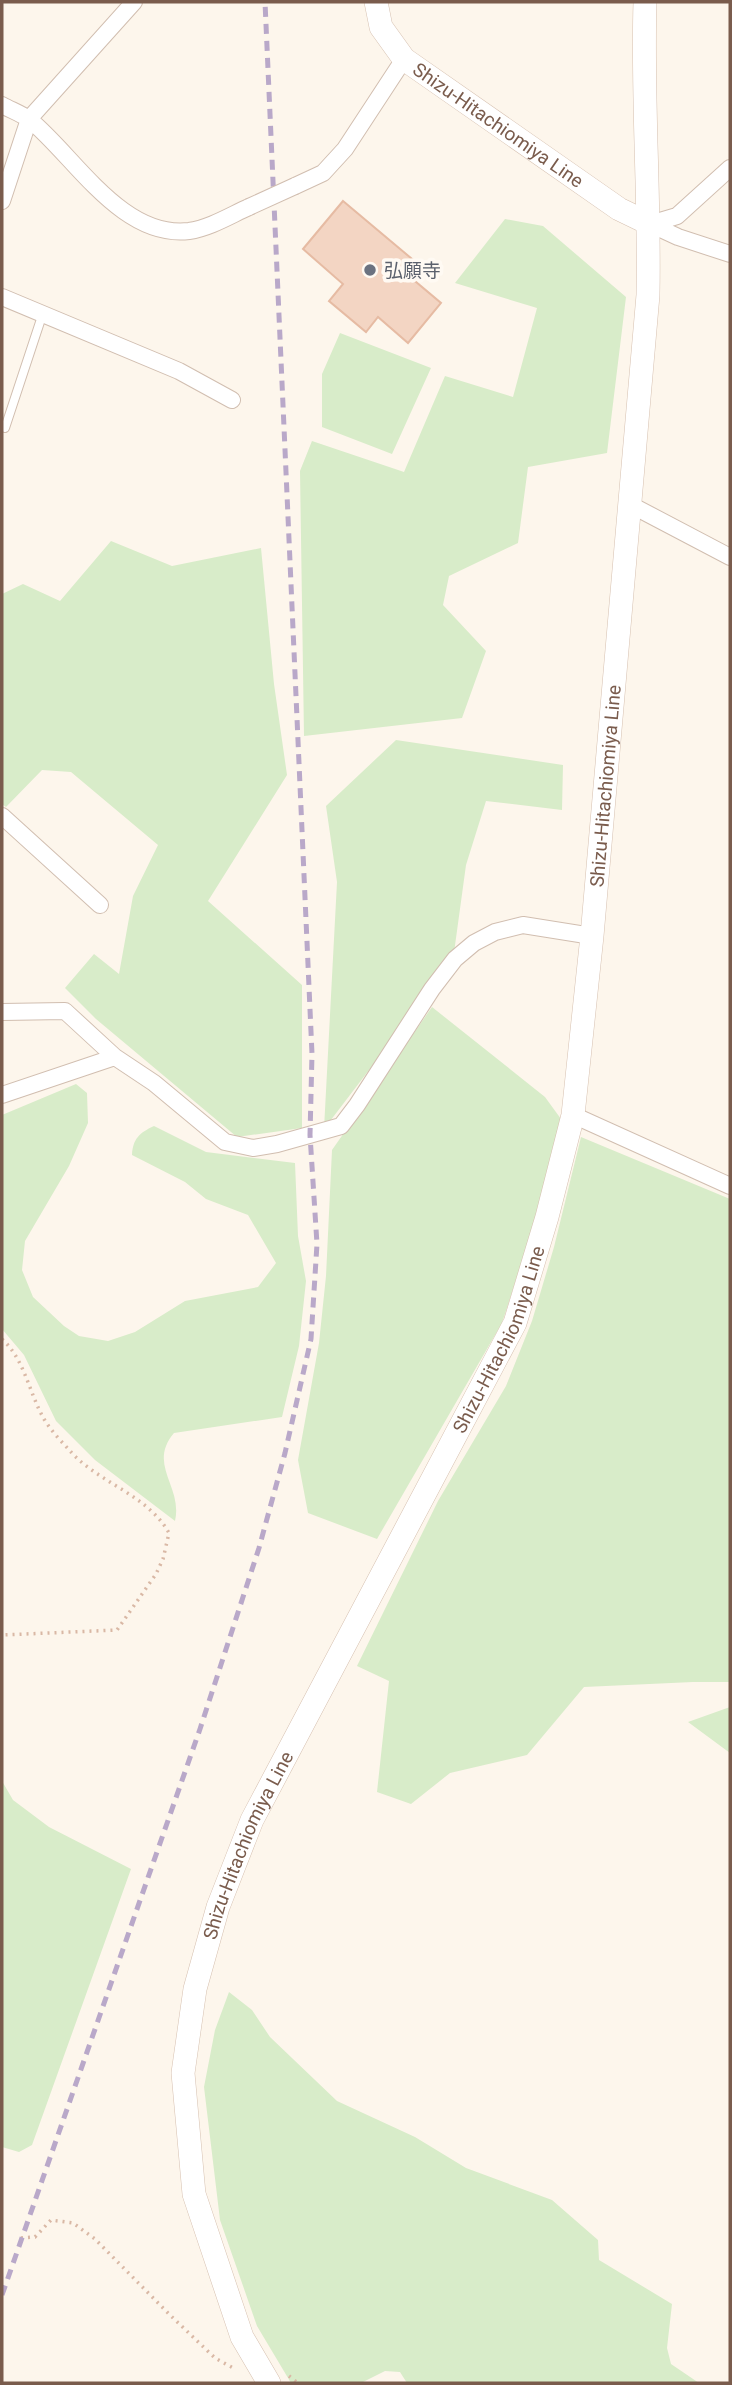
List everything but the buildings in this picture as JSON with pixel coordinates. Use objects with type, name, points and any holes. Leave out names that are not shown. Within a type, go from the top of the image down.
[{"type":"main road","name":"Shizu-Hitachiomiya Line","points":[[376,2],[381,27],[404,59],[620,209],[650,224]]},
{"type":"main road","name":"Shizu-Hitachiomiya Line","points":[[269,2383],[242,2337],[194,2194],[183,2073],[195,1989],[218,1907],[252,1820],[515,1323],[547,1217],[573,1115],[592,936],[648,295],[650,224],[645,2]]},
{"type":"street","points":[[2,201],[29,119],[134,2]]},
{"type":"street","points":[[2,105],[29,119],[107,198],[149,224],[171,230],[189,230],[249,207],[323,173],[345,149],[404,59]]},
{"type":"street","points":[[650,224],[677,216],[730,168]]},
{"type":"street","points":[[650,224],[678,237],[730,254]]},
{"type":"street","points":[[2,297],[179,371],[232,400]]},
{"type":"street","points":[[631,505],[730,557]]},
{"type":"street","points":[[2,816],[100,905]]},
{"type":"street","points":[[2,1012],[65,1011],[115,1056],[154,1083],[225,1142],[253,1148],[341,1126],[432,989],[455,959],[474,943],[495,932],[523,925],[592,936]]},
{"type":"street","points":[[2,1095],[115,1056]]},
{"type":"street","points":[[573,1115],[730,1186]]},
{"type":"lane","points":[[5,428],[43,313]]},
{"type":"path","points":[[2,1339],[22,1367],[44,1420],[74,1455],[160,1517],[169,1533],[163,1559],[156,1574],[117,1630],[2,1635]]},
{"type":"path","points":[[21,2238],[35,2237],[51,2220],[74,2223],[95,2239],[215,2358],[239,2371]]},
{"type":"green space","points":[[505,219],[543,226],[626,297],[607,453],[528,467],[518,543],[449,576],[443,605],[486,651],[462,718],[304,736],[300,471],[312,441],[404,472],[445,376],[513,397],[537,308],[455,283]]},
{"type":"green space","points":[[340,333],[431,368],[392,454],[322,427],[322,374]]},
{"type":"green space","points":[[111,541],[172,566],[261,548],[274,684],[287,775],[208,901],[302,985],[302,1128],[237,1137],[96,1019],[65,988],[94,954],[119,974],[133,896],[158,845],[71,772],[42,770],[6,807],[2,804],[2,594],[23,584],[60,601]]},
{"type":"green space","points":[[396,740],[563,765],[562,810],[486,801],[466,865],[453,960],[324,1129],[337,882],[326,806]]},
{"type":"green space","points":[[432,1007],[545,1097],[561,1119],[530,1237],[502,1323],[377,1539],[308,1513],[298,1460],[319,1343],[326,1276],[332,1150]]},
{"type":"green space","points":[[76,1084],[87,1093],[88,1123],[69,1166],[25,1241],[22,1270],[33,1297],[79,1336],[108,1341],[135,1332],[185,1301],[258,1287],[276,1263],[248,1215],[206,1199],[185,1182],[132,1155],[135,1141],[141,1134],[154,1126],[206,1152],[295,1163],[298,1236],[306,1281],[299,1346],[282,1417],[174,1433],[164,1455],[176,1508],[175,1521],[95,1460],[56,1421],[24,1355],[2,1329],[2,1115]]},
{"type":"green space","points":[[581,1137],[730,1199],[730,1682],[584,1687],[527,1755],[450,1773],[411,1804],[377,1792],[389,1681],[357,1666],[438,1501],[506,1386],[532,1321],[554,1247]]},
{"type":"green space","points":[[730,1707],[730,1753],[688,1722]]},
{"type":"green space","points":[[2,1781],[13,1800],[49,1827],[131,1869],[32,2145],[19,2152],[2,2147]]},
{"type":"green space","points":[[229,1992],[252,2010],[270,2037],[337,2101],[415,2137],[466,2168],[552,2200],[598,2240],[599,2260],[672,2304],[667,2348],[671,2364],[699,2383],[407,2383],[400,2372],[385,2371],[361,2383],[291,2383],[257,2326],[220,2220],[204,2087],[215,2030]]},
{"type":"railway","points":[[2,2295],[200,1729],[259,1548],[285,1453],[311,1339],[317,1244],[310,1135],[312,1054],[265,2]]},
{"type":"place","name":"弘願寺","points":[[370,270]]}]
